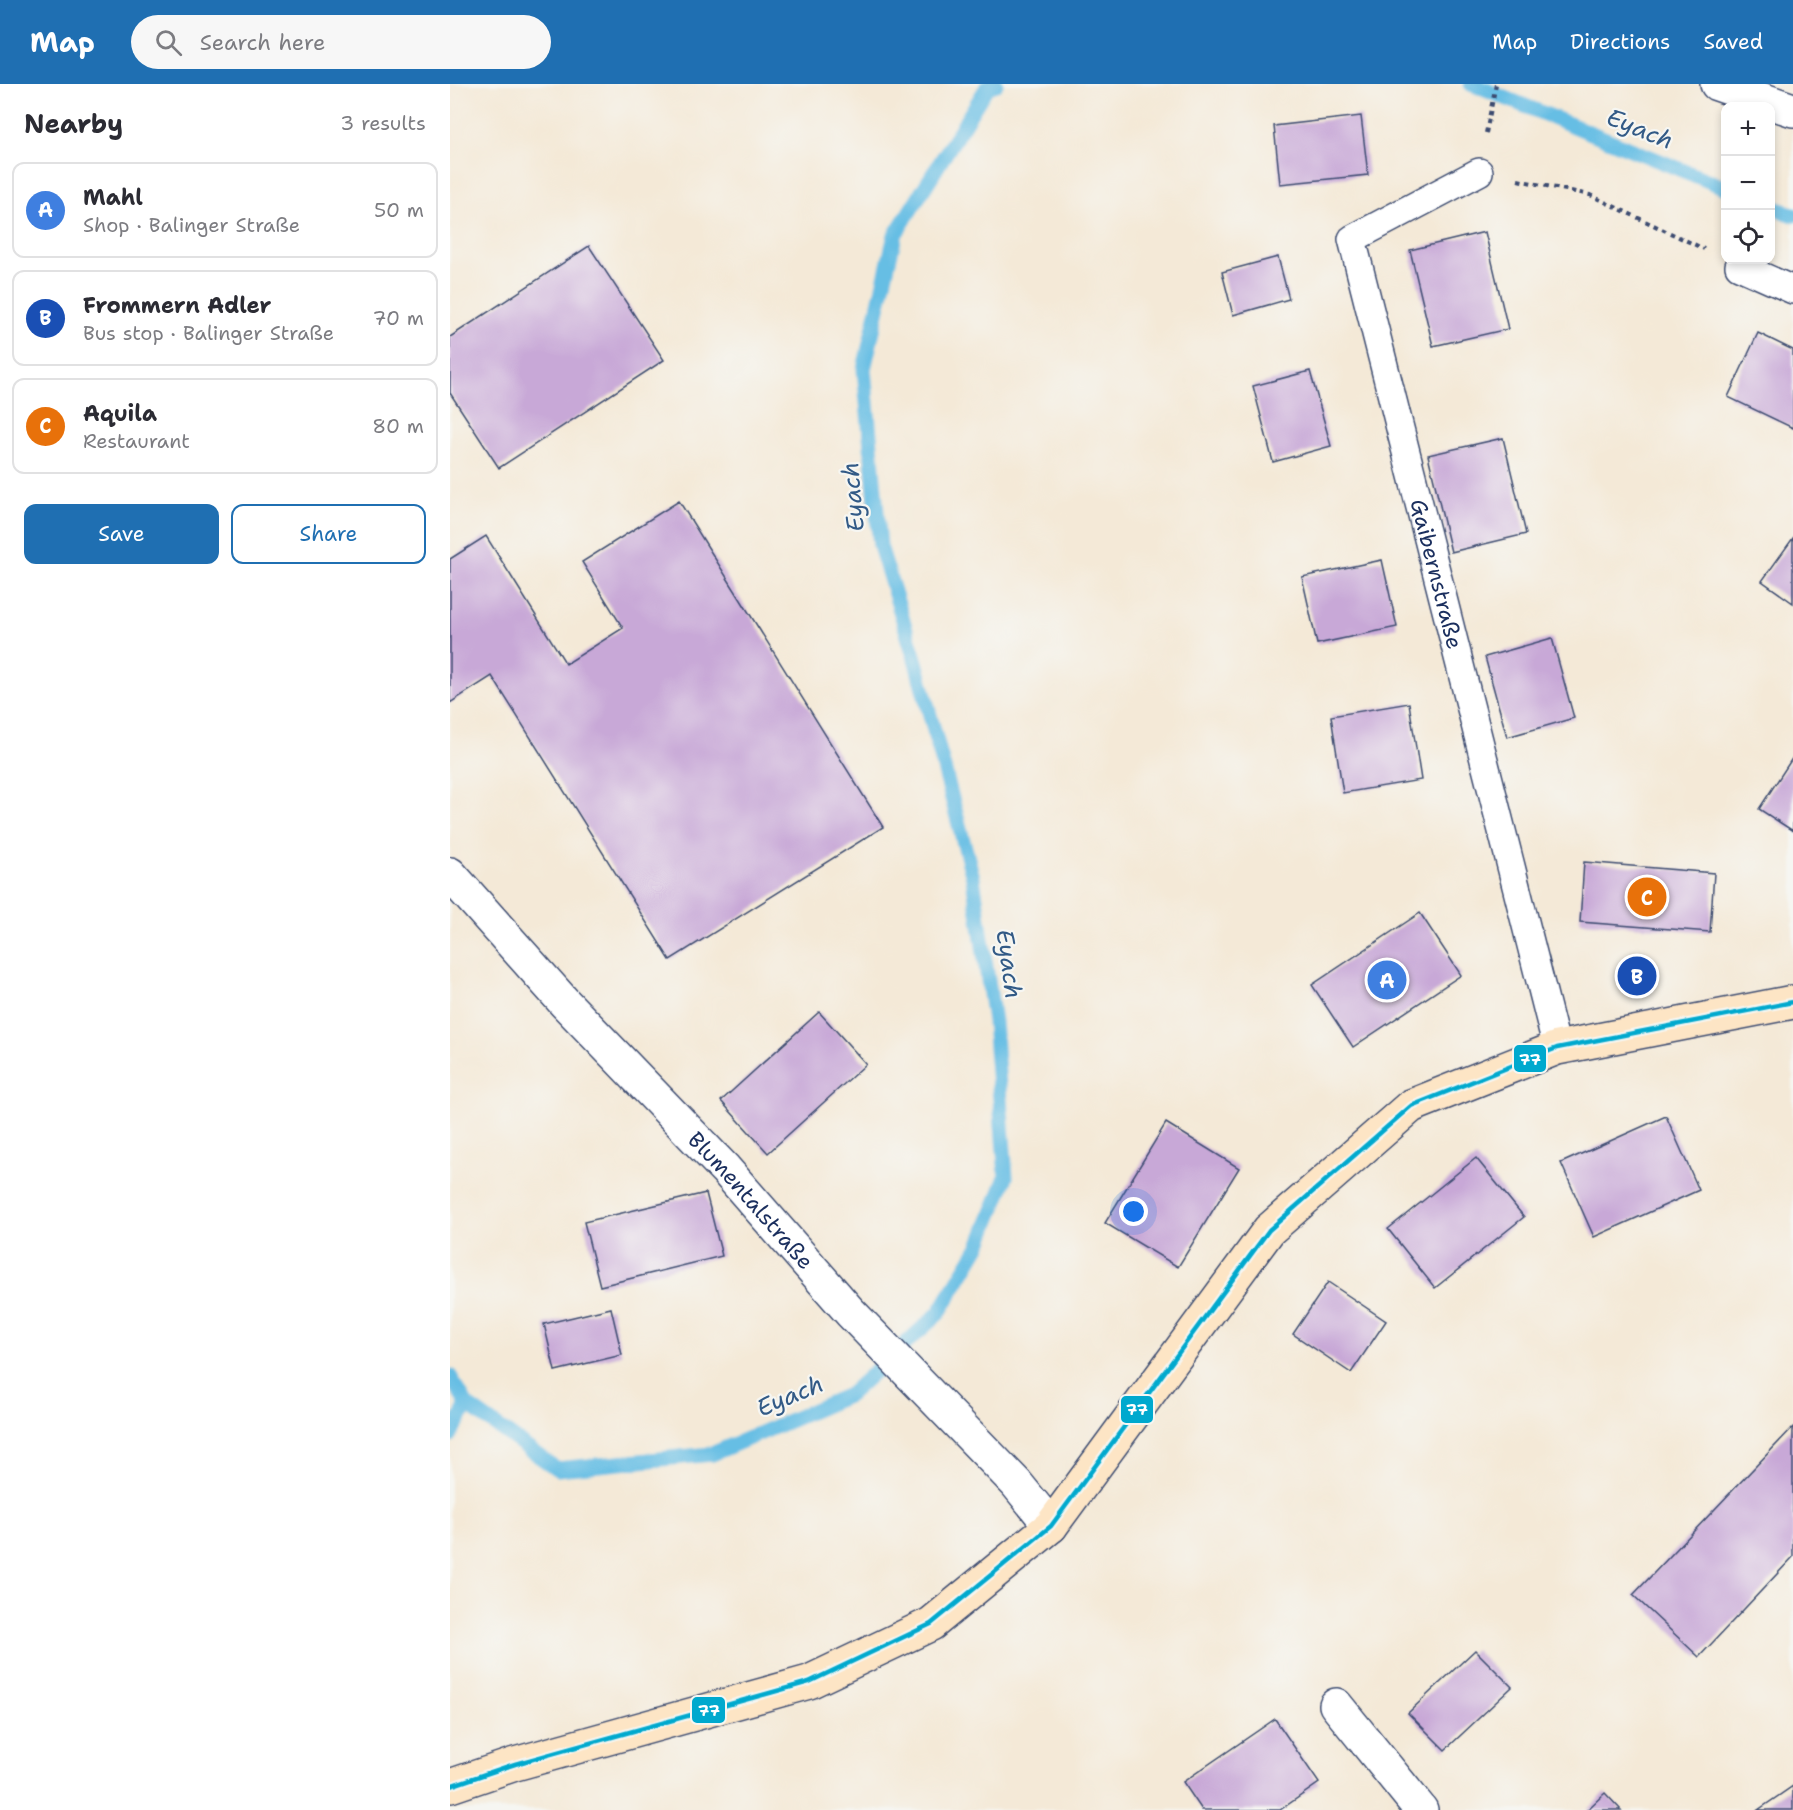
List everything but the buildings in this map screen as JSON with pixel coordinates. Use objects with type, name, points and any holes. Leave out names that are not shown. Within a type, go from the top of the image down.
[{"type":"main road","points":[[450,1786],[515,1764],[809,1682],[931,1624],[1052,1526],[1269,1230],[1411,1106],[1557,1048],[1793,1002]]},
{"type":"street","points":[[1717,84],[1793,110]]},
{"type":"street","name":"Blumentalstraße","points":[[450,874],[565,1003],[725,1169],[850,1312],[1016,1483],[1052,1526]]},
{"type":"street","points":[[1336,1705],[1421,1810]]},
{"type":"lane","name":"Gaibernstraße","points":[[1479,172],[1352,239],[1557,1048]]},
{"type":"lane","points":[[1739,266],[1793,290]]},
{"type":"path","points":[[1489,122],[1496,84]]},
{"type":"path","points":[[1479,172],[1590,195],[1715,254]]},
{"type":"waterway","name":"Eyach","points":[[450,1376],[467,1405],[557,1469],[712,1454],[849,1395],[939,1313],[979,1246],[1006,1177],[994,1021],[973,878],[916,662],[880,546],[864,369],[895,235],[987,87],[996,84]]},
{"type":"waterway","name":"Eyach","points":[[1471,84],[1721,186]]},
{"type":"waterway","name":"Eyach","points":[[1775,208],[1793,215]]},
{"type":"waterway","points":[[450,1436],[467,1405]]},
{"type":"transit line","name":"77","points":[[450,1786],[515,1764],[809,1682],[931,1624],[1051,1526],[1269,1230],[1411,1106],[1557,1048],[1793,1002]]},
{"type":"place","name":"Aquila","points":[[1647,897]]},
{"type":"place","name":"Frommern Adler","points":[[1637,976]]},
{"type":"place","name":"Mahl","points":[[1387,980]]}]
